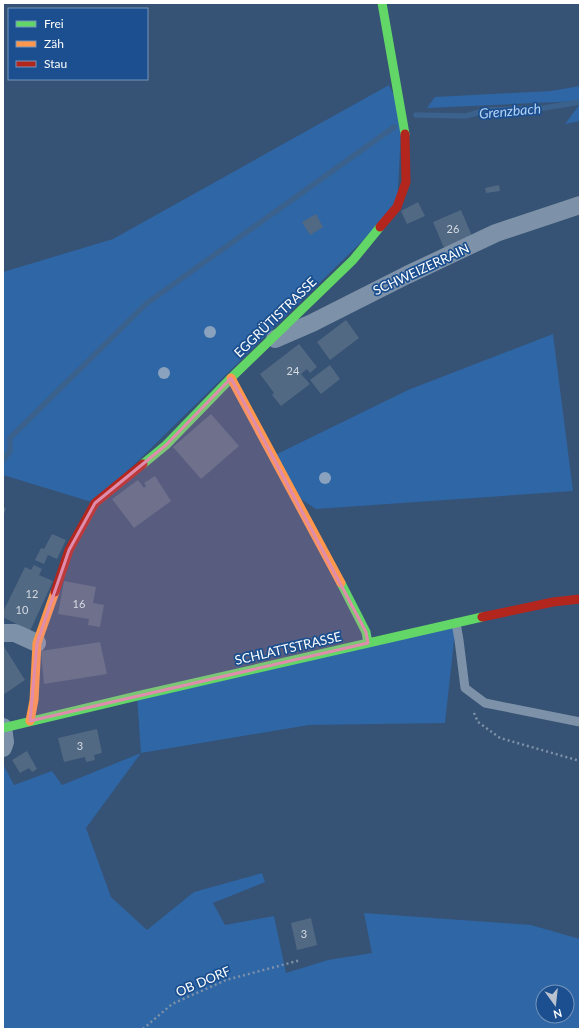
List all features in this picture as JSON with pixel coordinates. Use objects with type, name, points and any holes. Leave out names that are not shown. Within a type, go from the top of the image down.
[{"type":"street","name":"EGGRÜTISTRASSE","points":[[30,721],[34,700],[37,643],[69,550],[94,503],[166,444],[231,378],[353,260],[397,206],[406,182],[405,130],[382,3]]},
{"type":"street","name":"SCHWEIZERRAIN","points":[[267,343],[312,323],[407,275],[496,234],[580,205]]},
{"type":"street","points":[[231,378],[358,613],[366,632],[368,643]]},
{"type":"street","name":"SCHLATTSTRASSE","points":[[3,727],[456,623],[553,602],[580,599]]},
{"type":"street","points":[[3,633],[15,633],[37,643]]},
{"type":"street","points":[[3,727],[5,742],[3,748]]},
{"type":"lane","points":[[456,623],[465,688],[485,703],[580,722]]},
{"type":"path","points":[[465,688],[478,722],[500,738],[580,761]]},
{"type":"path","name":"OB DORF","points":[[144,1029],[172,1004],[226,980],[301,960]]},
{"type":"highlighted area","points":[[231,378],[366,632],[368,643],[30,721],[37,643],[69,550],[95,503],[166,445]]},
{"type":"shaded area","points":[[389,85],[402,112],[397,207],[95,503],[3,475],[3,272],[113,239]]},
{"type":"shaded area","points":[[580,86],[580,101],[427,108],[435,97],[551,91]]},
{"type":"shaded area","points":[[580,104],[580,121],[565,124]]},
{"type":"shaded area","points":[[553,334],[573,491],[316,509],[295,495],[273,456],[408,390]]},
{"type":"shaded area","points":[[456,623],[445,723],[309,725],[141,753],[137,696]]},
{"type":"shaded area","points":[[141,753],[86,828],[111,897],[147,930],[194,892],[262,873],[265,882],[213,903],[225,925],[274,916],[286,973],[328,960],[372,953],[364,913],[531,925],[580,939],[580,1029],[3,1029],[3,764],[14,785],[52,771],[62,785]]},
{"type":"building","points":[[499,185],[500,191],[486,193],[485,188]]},
{"type":"building","points":[[418,202],[425,216],[407,224],[401,211]]},
{"type":"building","points":[[461,210],[472,236],[444,248],[433,222]]},
{"type":"building","points":[[316,214],[323,227],[310,235],[302,222]]},
{"type":"building","points":[[346,320],[359,338],[330,360],[317,342]]},
{"type":"building","points":[[299,344],[317,367],[310,373],[307,369],[301,374],[310,384],[281,406],[272,395],[274,393],[260,374]]},
{"type":"building","points":[[330,365],[340,379],[321,394],[310,380]]},
{"type":"building","points":[[211,414],[239,446],[201,479],[173,447]]},
{"type":"building","points":[[155,476],[171,501],[134,528],[112,499],[138,480],[144,488],[146,486],[144,483]]},
{"type":"building","points":[[3,507],[6,508],[3,517]]},
{"type":"building","points":[[52,534],[66,540],[57,559],[48,555],[44,564],[35,560],[41,548],[44,549]]},
{"type":"building","points":[[34,565],[42,569],[39,575],[53,581],[30,631],[3,617],[3,612],[25,567],[31,570]]},
{"type":"building","points":[[64,581],[96,587],[93,603],[104,605],[100,627],[88,625],[89,619],[58,614]]},
{"type":"building","points":[[100,642],[107,674],[44,684],[41,651]]},
{"type":"building","points":[[3,645],[25,680],[3,695]]},
{"type":"building","points":[[97,729],[102,753],[94,755],[95,760],[86,762],[85,757],[64,762],[58,738]]},
{"type":"building","points":[[27,751],[37,769],[32,772],[29,768],[20,773],[12,760]]},
{"type":"building","points":[[311,918],[317,945],[297,950],[291,923]]},
{"type":"waterway","name":"Grenzbach","points":[[416,115],[466,116],[487,110],[544,108],[580,102]]},
{"type":"waterway","points":[[3,460],[10,451],[10,438],[147,303],[394,127]]},
{"type":"traffic: fast","points":[[382,3],[405,134]]},
{"type":"traffic: fast","points":[[143,464],[166,445],[231,378],[353,260],[380,227]]},
{"type":"traffic: fast","points":[[341,583],[366,632],[368,643]]},
{"type":"traffic: fast","points":[[3,728],[482,617]]},
{"type":"traffic: slow","points":[[231,378],[341,583]]},
{"type":"traffic: slow","points":[[30,721],[34,700],[37,643],[55,592]]},
{"type":"traffic: jam","points":[[380,227],[397,207],[406,182],[405,134]]},
{"type":"traffic: jam","points":[[55,592],[69,550],[95,503],[143,464]]},
{"type":"traffic: jam","points":[[482,617],[553,602],[580,599]]}]
